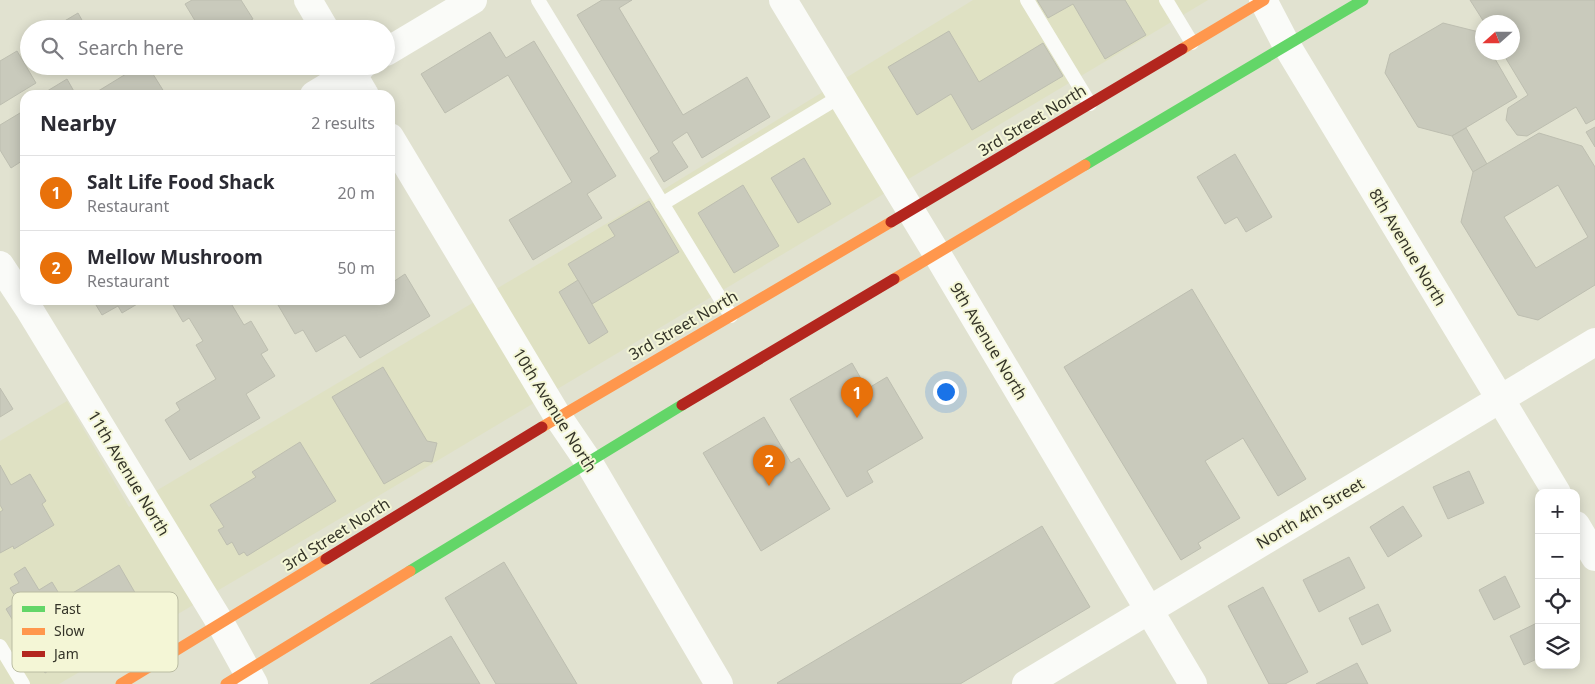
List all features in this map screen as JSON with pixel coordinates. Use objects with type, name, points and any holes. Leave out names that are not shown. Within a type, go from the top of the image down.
[{"type":"main road","name":"3rd Street North","points":[[178,650],[558,417],[910,211],[1263,0]]},
{"type":"main road","points":[[242,680],[588,461],[1363,0]]},
{"type":"main road","name":"3rd Street North","points":[[121,684],[141,672]]},
{"type":"street","points":[[308,0],[320,20]]},
{"type":"street","points":[[395,47],[473,0]]},
{"type":"street","name":"9th Avenue North","points":[[783,0],[1193,684]]},
{"type":"street","name":"8th Avenue North","points":[[1263,0],[1287,46],[1555,489]]},
{"type":"street","points":[[325,90],[357,75]]},
{"type":"street","name":"10th Avenue North","points":[[395,145],[558,417],[588,461],[719,684]]},
{"type":"street","name":"11th Avenue North","points":[[8,274],[20,294]]},
{"type":"street","name":"11th Avenue North","points":[[27,305],[221,624],[242,680]]},
{"type":"street","name":"North 4th Street","points":[[1026,684],[1595,342]]},
{"type":"street","points":[[1580,532],[1595,557]]},
{"type":"lane","points":[[538,0],[732,316]]},
{"type":"lane","points":[[1027,0],[1090,104]]},
{"type":"lane","points":[[1166,0],[1192,43]]},
{"type":"lane","points":[[662,204],[841,96]]},
{"type":"lane","points":[[0,646],[12,666]]},
{"type":"lane","points":[[16,672],[23,684]]},
{"type":"shaded area","points":[[973,0],[1208,0],[178,614],[178,592],[12,592],[12,672],[79,672],[59,684],[0,684],[0,441],[67,401],[129,507],[653,196]]},
{"type":"building","points":[[192,0],[241,0],[253,19],[195,20],[185,4]]},
{"type":"building","points":[[602,0],[632,0],[619,8],[683,115],[747,77],[770,117],[702,158],[687,132],[672,142],[688,167],[664,182],[650,158],[659,152],[577,15]]},
{"type":"building","points":[[1037,0],[1125,0],[1146,35],[1105,59],[1073,4],[1048,18]]},
{"type":"building","points":[[1470,0],[1595,0],[1595,119],[1586,124],[1576,107],[1527,136],[1517,135],[1506,120],[1508,108],[1528,95],[1507,60],[1520,60],[1520,15],[1480,15]]},
{"type":"building","points":[[78,13],[82,20],[66,20]]},
{"type":"building","points":[[1443,23],[1475,31],[1475,60],[1496,60],[1517,97],[1452,136],[1418,127],[1385,73],[1390,54]]},
{"type":"building","points":[[949,31],[979,82],[1043,43],[1063,76],[972,130],[951,94],[917,115],[888,67]]},
{"type":"building","points":[[490,32],[506,58],[534,41],[616,176],[587,194],[602,218],[533,260],[509,220],[572,182],[508,75],[445,113],[421,74]]},
{"type":"building","points":[[17,51],[20,56],[20,75],[31,75],[36,83],[25,90],[20,90],[20,93],[0,105],[0,61]]},
{"type":"building","points":[[124,75],[154,75],[163,90],[100,90]]},
{"type":"building","points":[[67,79],[73,90],[49,90]]},
{"type":"building","points":[[20,113],[20,162],[11,168],[0,150],[0,125]]},
{"type":"building","points":[[1595,127],[1595,147],[1586,132]]},
{"type":"building","points":[[1466,128],[1487,164],[1473,172],[1452,136]]},
{"type":"building","points":[[1539,133],[1582,146],[1595,167],[1595,285],[1538,320],[1518,315],[1461,222],[1473,172]],"holes":[[[1558,185],[1588,237],[1536,268],[1504,217]]]},
{"type":"building","points":[[1235,154],[1272,217],[1246,232],[1237,217],[1225,224],[1197,177]]},
{"type":"building","points":[[804,158],[831,204],[798,223],[771,178]]},
{"type":"building","points":[[743,185],[779,246],[734,273],[698,213]]},
{"type":"building","points":[[649,201],[679,252],[592,304],[568,264],[615,236],[608,225]]},
{"type":"building","points":[[405,274],[430,316],[360,358],[345,335],[316,352],[303,330],[295,334],[278,305],[395,305],[395,281]]},
{"type":"building","points":[[578,280],[608,332],[589,344],[559,292]]},
{"type":"building","points":[[1192,289],[1306,479],[1278,496],[1243,438],[1205,461],[1240,518],[1198,543],[1201,548],[1181,560],[1064,367]]},
{"type":"building","points":[[96,305],[136,305],[122,313],[118,306],[102,315]]},
{"type":"building","points":[[173,305],[232,305],[244,325],[251,321],[268,350],[261,354],[275,376],[246,394],[260,418],[190,460],[165,420],[180,410],[176,403],[216,379],[196,345],[203,341],[189,318],[183,322]]},
{"type":"building","points":[[852,363],[867,389],[887,377],[923,438],[867,471],[873,482],[847,497],[790,399]]},
{"type":"building","points":[[383,367],[427,441],[437,443],[432,462],[424,461],[384,484],[332,397]]},
{"type":"building","points":[[0,388],[13,409],[0,417]]},
{"type":"building","points":[[764,417],[791,463],[799,458],[830,509],[761,551],[703,453]]},
{"type":"building","points":[[300,442],[336,501],[247,556],[244,552],[239,555],[232,542],[227,545],[218,530],[224,527],[210,505],[256,477],[252,472]]},
{"type":"building","points":[[0,465],[11,485],[30,474],[46,501],[42,504],[54,525],[14,549],[13,546],[0,553],[0,512],[3,510],[0,505]]},
{"type":"building","points":[[1469,471],[1484,503],[1448,519],[1433,487]]},
{"type":"building","points":[[1403,506],[1422,536],[1388,557],[1370,527]]},
{"type":"building","points":[[1042,526],[1090,607],[960,684],[777,683]]},
{"type":"building","points":[[1349,557],[1365,588],[1319,612],[1303,580]]},
{"type":"building","points":[[504,562],[577,684],[496,684],[445,598]]},
{"type":"building","points":[[119,565],[135,592],[74,592]]},
{"type":"building","points":[[25,567],[39,590],[52,582],[58,592],[12,592],[10,588],[19,583],[14,574]]},
{"type":"building","points":[[1505,576],[1520,607],[1494,620],[1479,590]]},
{"type":"building","points":[[1263,587],[1308,672],[1285,684],[1269,684],[1228,606]]},
{"type":"building","points":[[1378,604],[1391,631],[1362,645],[1349,618]]},
{"type":"building","points":[[12,605],[12,619],[6,609]]},
{"type":"building","points":[[1535,624],[1535,660],[1524,665],[1510,636]]},
{"type":"building","points":[[451,636],[480,684],[370,684]]},
{"type":"building","points":[[1357,663],[1368,684],[1316,684]]},
{"type":"traffic: fast","points":[[1085,165],[1363,0]]},
{"type":"traffic: fast","points":[[410,571],[682,405]]},
{"type":"traffic: slow","points":[[1182,49],[1264,0]]},
{"type":"traffic: slow","points":[[894,279],[1085,165]]},
{"type":"traffic: slow","points":[[542,427],[891,222]]},
{"type":"traffic: slow","points":[[178,649],[326,559]]},
{"type":"traffic: slow","points":[[226,684],[410,571]]},
{"type":"traffic: slow","points":[[121,684],[141,672]]},
{"type":"traffic: jam","points":[[891,222],[1182,49]]},
{"type":"traffic: jam","points":[[682,405],[894,279]]},
{"type":"traffic: jam","points":[[326,559],[542,427]]},
{"type":"place","name":"Salt Life Food Shack","points":[[857,418]]},
{"type":"place","name":"Mellow Mushroom","points":[[769,486]]}]
